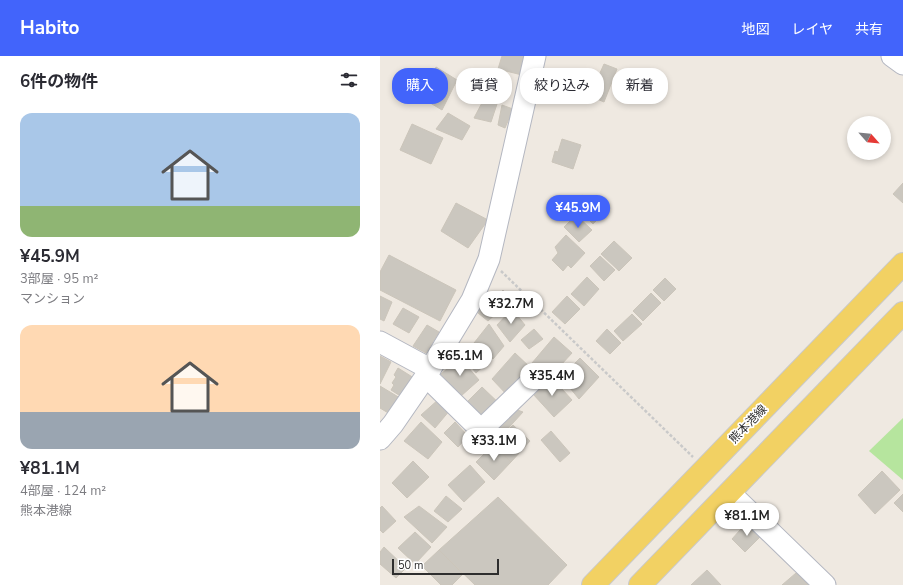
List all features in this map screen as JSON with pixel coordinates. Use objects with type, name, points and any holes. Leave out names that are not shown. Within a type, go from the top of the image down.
[{"type":"main road","name":"熊本港線","points":[[593,585],[903,264]]},
{"type":"main road","points":[[640,585],[903,313]]},
{"type":"main road","points":[[704,469],[730,493]]},
{"type":"street","points":[[384,427],[428,372],[472,300],[489,260],[535,56]]},
{"type":"street","points":[[892,56],[903,64]]},
{"type":"street","points":[[380,342],[428,372],[481,430],[536,377]]},
{"type":"street","points":[[730,493],[825,585]]},
{"type":"path","points":[[489,260],[704,469]]},
{"type":"green space","points":[[903,418],[903,480],[869,451]]},
{"type":"building","points":[[502,56],[527,56],[524,68],[520,68],[520,74],[512,72],[512,68],[498,68]]},
{"type":"building","points":[[604,64],[614,68],[612,68],[612,82],[604,102],[604,68],[602,68]]},
{"type":"building","points":[[448,74],[456,79],[448,98]]},
{"type":"building","points":[[432,104],[445,104],[442,110]]},
{"type":"building","points":[[481,104],[497,104],[491,122],[474,118]]},
{"type":"building","points":[[502,105],[513,109],[505,128],[498,125]]},
{"type":"building","points":[[448,113],[470,126],[462,140],[436,129]]},
{"type":"building","points":[[412,124],[443,138],[431,164],[400,150]]},
{"type":"building","points":[[562,139],[581,145],[573,169],[552,162],[555,151],[558,152]]},
{"type":"building","points":[[903,183],[903,203],[893,194]]},
{"type":"building","points":[[582,195],[591,203],[595,199],[607,210],[593,224],[573,204]]},
{"type":"building","points":[[456,203],[488,220],[468,248],[441,231]]},
{"type":"building","points":[[576,215],[592,230],[579,242],[564,227]]},
{"type":"building","points":[[566,235],[585,253],[571,268],[568,265],[563,271],[552,260],[558,253],[555,247]]},
{"type":"building","points":[[614,241],[632,258],[619,271],[601,254]]},
{"type":"building","points":[[389,255],[456,290],[440,321],[380,290],[380,272]]},
{"type":"building","points":[[600,256],[615,270],[604,281],[590,266]]},
{"type":"building","points":[[587,277],[599,289],[584,306],[571,294]]},
{"type":"building","points":[[665,278],[676,289],[664,301],[653,290]]},
{"type":"building","points":[[503,290],[512,300],[505,308],[494,300]]},
{"type":"building","points":[[651,293],[661,303],[643,321],[633,311]]},
{"type":"building","points":[[380,296],[392,302],[384,321],[380,319]]},
{"type":"building","points":[[484,296],[499,311],[488,321],[473,309]]},
{"type":"building","points":[[567,296],[580,309],[565,324],[552,312]]},
{"type":"building","points":[[403,308],[419,317],[409,333],[393,324]]},
{"type":"building","points":[[512,309],[525,325],[510,342],[497,325]]},
{"type":"building","points":[[632,314],[642,324],[623,341],[614,331]]},
{"type":"building","points":[[489,324],[504,346],[493,359],[474,343]]},
{"type":"building","points":[[427,325],[439,332],[426,353],[413,346]]},
{"type":"building","points":[[534,329],[543,339],[529,349],[521,340]]},
{"type":"building","points":[[607,329],[621,343],[610,354],[596,341]]},
{"type":"building","points":[[554,337],[572,353],[548,379],[532,363]]},
{"type":"building","points":[[478,347],[490,360],[476,373],[465,359]]},
{"type":"building","points":[[515,353],[533,370],[509,397],[492,379]]},
{"type":"building","points":[[380,356],[391,362],[380,384]]},
{"type":"building","points":[[460,358],[479,380],[461,396],[441,374]]},
{"type":"building","points":[[580,358],[599,377],[579,399],[570,388],[575,382],[569,375],[575,371],[571,367]]},
{"type":"building","points":[[398,368],[414,378],[402,397],[391,390],[394,385],[392,383],[396,377],[394,375]]},
{"type":"building","points":[[551,377],[572,400],[554,417],[533,394]]},
{"type":"building","points":[[380,386],[400,398],[390,414],[380,408]]},
{"type":"building","points":[[482,387],[504,408],[487,422],[467,402]]},
{"type":"building","points":[[439,399],[450,410],[435,428],[421,415]]},
{"type":"building","points":[[512,408],[523,412],[503,434],[492,424]]},
{"type":"building","points":[[421,422],[442,442],[428,459],[404,441]]},
{"type":"building","points":[[455,422],[468,436],[458,447],[444,433]]},
{"type":"building","points":[[513,425],[530,441],[511,462],[493,445]]},
{"type":"building","points":[[551,431],[570,453],[560,462],[541,440]]},
{"type":"building","points":[[493,445],[511,462],[494,480],[476,462]]},
{"type":"building","points":[[413,461],[429,477],[407,498],[392,483]]},
{"type":"building","points":[[470,465],[485,482],[464,502],[448,485]]},
{"type":"building","points":[[882,471],[900,490],[875,514],[858,495]]},
{"type":"building","points":[[903,494],[903,512],[894,503]]},
{"type":"building","points":[[446,496],[462,509],[448,522],[434,511]]},
{"type":"building","points":[[498,497],[567,565],[548,585],[475,585],[439,550]]},
{"type":"building","points":[[382,506],[396,521],[383,533],[380,530],[380,508]]},
{"type":"building","points":[[419,506],[447,527],[432,543],[404,517]]},
{"type":"building","points":[[748,521],[762,535],[745,552],[732,539]]},
{"type":"building","points":[[415,532],[431,547],[415,564],[398,548]]},
{"type":"building","points":[[384,547],[406,568],[396,578],[380,564],[380,552]]},
{"type":"building","points":[[439,550],[463,574],[452,585],[441,585],[422,566]]},
{"type":"building","points":[[707,570],[721,585],[691,585]]},
{"type":"building","points":[[796,573],[808,585],[782,585]]}]
